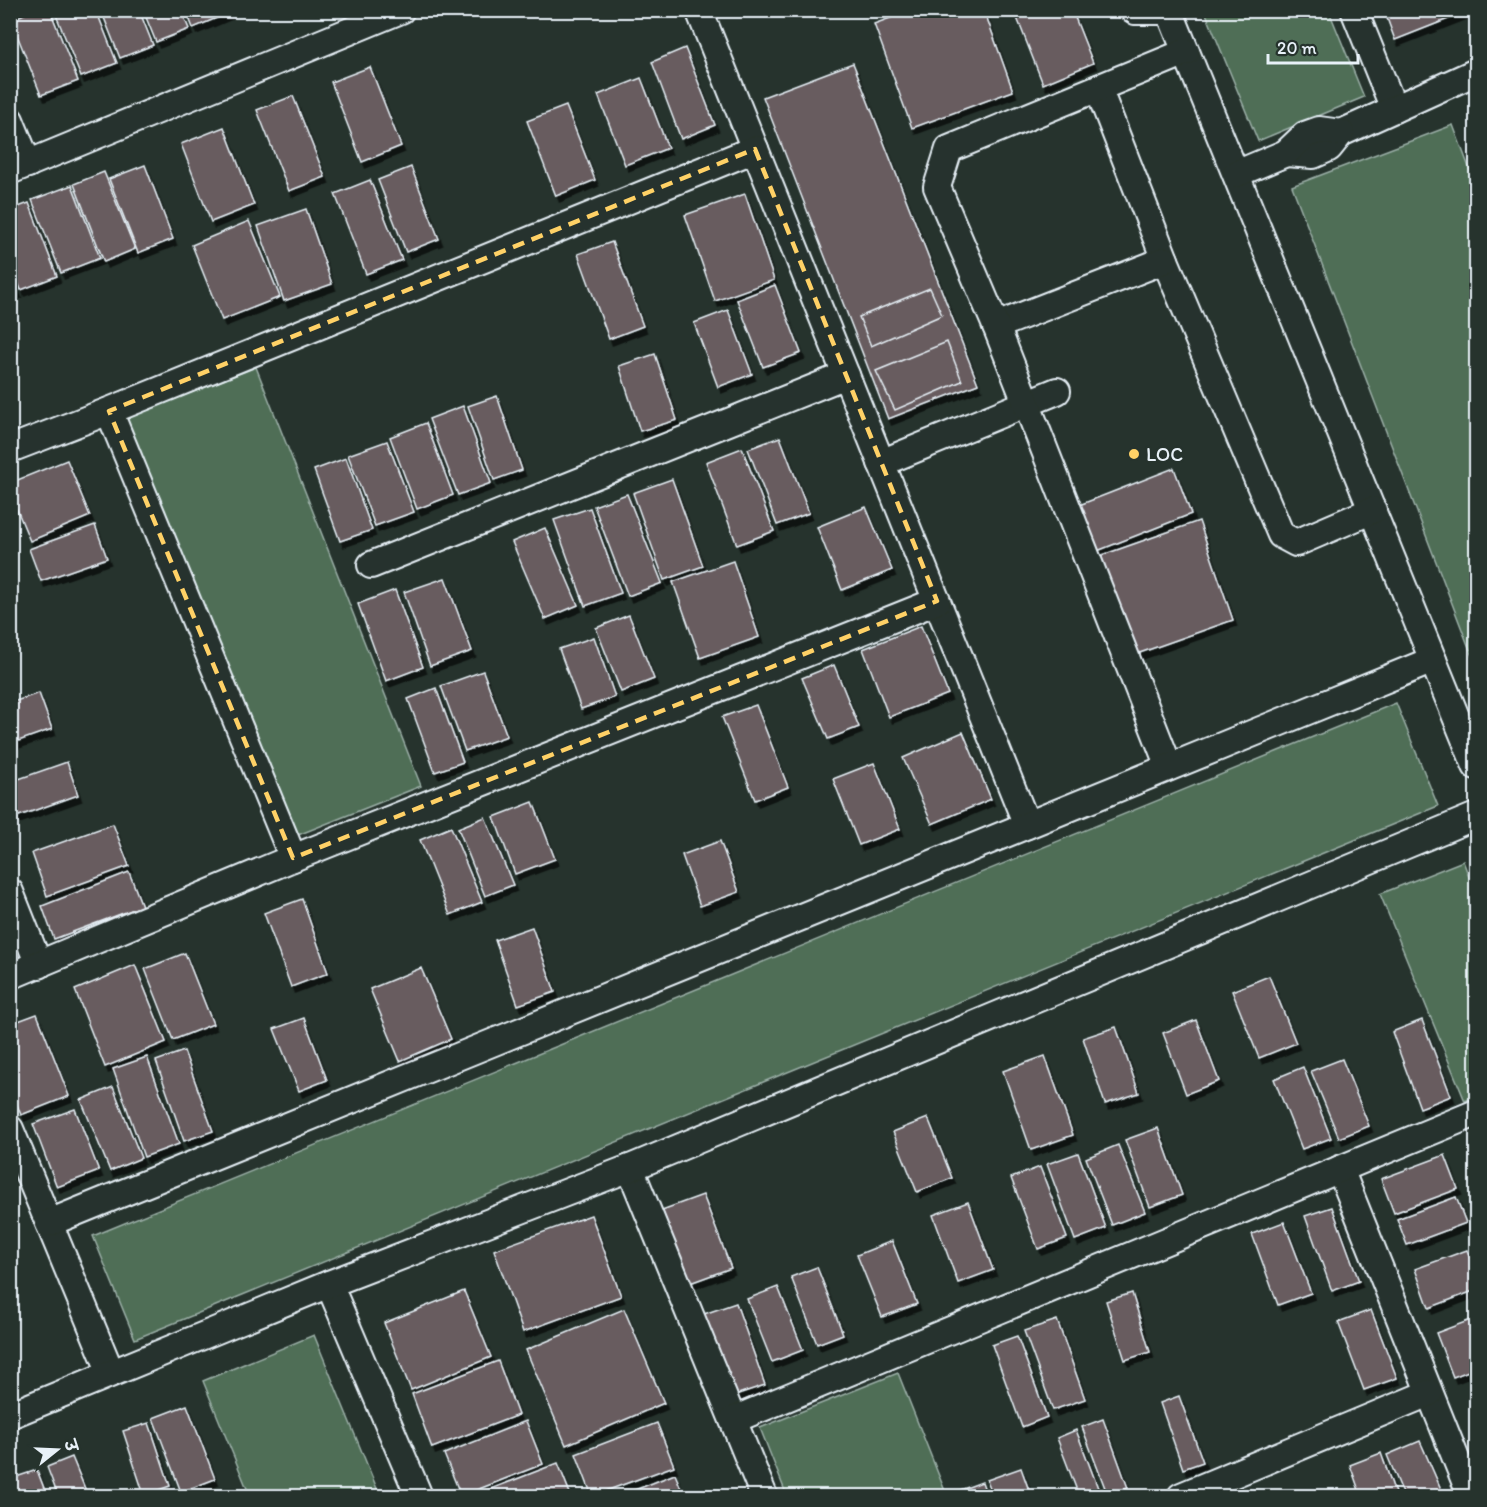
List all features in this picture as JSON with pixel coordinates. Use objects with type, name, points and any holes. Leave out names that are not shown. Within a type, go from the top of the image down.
[{"type":"street","points":[[10,120],[19,167],[401,10]]},
{"type":"street","points":[[699,10],[1027,825]]},
{"type":"street","points":[[1354,10],[1394,109]]},
{"type":"street","points":[[1170,14],[1476,766]]},
{"type":"street","points":[[1169,767],[996,326],[937,187],[949,149],[1186,52]]},
{"type":"street","points":[[1236,174],[1286,153],[1305,135],[1319,130],[1341,133],[1476,72]]},
{"type":"street","points":[[1098,88],[1165,260],[1281,535],[1296,543],[1373,510]]},
{"type":"street","points":[[10,449],[755,149]]},
{"type":"street","points":[[996,326],[1165,260]]},
{"type":"street","points":[[371,565],[846,375]]},
{"type":"street","points":[[881,463],[1057,392]]},
{"type":"street","points":[[109,411],[293,858]]},
{"type":"street","points":[[10,976],[293,858],[937,602]]},
{"type":"street","points":[[49,1223],[1433,660]]},
{"type":"street","points":[[10,1415],[329,1284],[630,1168],[1476,816]]},
{"type":"street","points":[[10,892],[39,965]]},
{"type":"street","points":[[733,1420],[1476,1113]]},
{"type":"street","points":[[10,1129],[111,1373]]},
{"type":"street","points":[[630,1168],[764,1497]]},
{"type":"street","points":[[1340,1169],[1471,1497]]},
{"type":"street","points":[[329,1284],[419,1497]]},
{"type":"street","points":[[1181,1497],[1429,1393]]},
{"type":"lane","points":[[1123,10],[1134,17],[1170,14]]},
{"type":"highlighted area","points":[[755,149],[937,601],[293,858],[109,411]]},
{"type":"green space","points":[[1205,11],[1329,11],[1364,97],[1258,141]]},
{"type":"green space","points":[[1453,125],[1476,186],[1476,666],[1292,186]]},
{"type":"green space","points":[[256,367],[421,786],[283,841],[117,422]]},
{"type":"green space","points":[[1396,703],[1438,806],[135,1339],[93,1236]]},
{"type":"green space","points":[[1463,861],[1476,895],[1476,1096],[1465,1101],[1380,894]]},
{"type":"green space","points":[[314,1335],[380,1496],[250,1496],[203,1381]]},
{"type":"green space","points":[[898,1373],[947,1496],[787,1496],[760,1428]]},
{"type":"building","points":[[33,10],[50,10],[78,81],[41,95],[11,20]]},
{"type":"building","points":[[54,10],[96,10],[117,63],[81,77]]},
{"type":"building","points":[[101,10],[139,10],[153,45],[120,58]]},
{"type":"building","points":[[143,10],[181,10],[189,29],[156,42]]},
{"type":"building","points":[[186,10],[231,10],[231,12],[193,28]]},
{"type":"building","points":[[912,10],[984,10],[1013,91],[912,128],[874,24]]},
{"type":"building","points":[[1014,10],[1072,10],[1093,63],[1043,84]]},
{"type":"building","points":[[1384,10],[1471,10],[1395,40]]},
{"type":"building","points":[[685,48],[715,125],[681,139],[652,62]]},
{"type":"building","points":[[853,63],[978,384],[888,419],[763,97]]},
{"type":"building","points":[[370,67],[401,146],[362,162],[331,82]]},
{"type":"building","points":[[641,78],[668,148],[625,165],[598,95]]},
{"type":"building","points":[[293,96],[325,177],[289,191],[257,110]]},
{"type":"building","points":[[566,106],[595,180],[556,196],[527,121]]},
{"type":"building","points":[[224,127],[254,205],[211,222],[181,144]]},
{"type":"building","points":[[145,165],[173,239],[138,253],[109,179]]},
{"type":"building","points":[[411,167],[439,239],[406,252],[378,180]]},
{"type":"building","points":[[104,172],[135,249],[104,262],[74,184]]},
{"type":"building","points":[[370,180],[402,260],[366,274],[335,194]]},
{"type":"building","points":[[72,185],[100,258],[61,273],[32,200]]},
{"type":"building","points":[[745,194],[774,280],[715,301],[685,215]]},
{"type":"building","points":[[29,203],[57,276],[21,290],[10,262],[10,210]]},
{"type":"building","points":[[306,209],[332,284],[284,301],[258,226]]},
{"type":"building","points":[[249,221],[280,297],[222,320],[192,245]]},
{"type":"building","points":[[612,242],[643,326],[609,339],[578,254]]},
{"type":"building","points":[[10,274],[18,292],[10,294]]},
{"type":"building","points":[[775,285],[801,353],[763,367],[737,300]]},
{"type":"building","points":[[930,288],[942,315],[871,346],[859,317]]},
{"type":"building","points":[[728,310],[752,374],[718,387],[694,323]]},
{"type":"building","points":[[947,342],[962,381],[895,410],[876,371]]},
{"type":"building","points":[[655,354],[677,420],[640,431],[619,366]]},
{"type":"building","points":[[497,396],[522,470],[494,480],[468,406]]},
{"type":"building","points":[[463,406],[491,483],[458,495],[429,419]]},
{"type":"building","points":[[426,423],[453,495],[417,509],[390,437]]},
{"type":"building","points":[[780,437],[809,513],[777,525],[748,449]]},
{"type":"building","points":[[387,441],[414,512],[375,526],[348,455]]},
{"type":"building","points":[[742,448],[774,531],[737,545],[706,462]]},
{"type":"building","points":[[346,458],[372,530],[340,541],[314,470]]},
{"type":"building","points":[[67,460],[90,516],[30,541],[10,493],[10,483]]},
{"type":"building","points":[[1174,468],[1191,514],[1087,555],[1069,509]]},
{"type":"building","points":[[672,479],[703,566],[664,580],[633,493]]},
{"type":"building","points":[[627,494],[662,583],[628,596],[594,506]]},
{"type":"building","points":[[866,507],[892,570],[842,590],[817,527]]},
{"type":"building","points":[[590,508],[621,593],[585,606],[554,520]]},
{"type":"building","points":[[1199,521],[1233,620],[1131,656],[1097,557]]},
{"type":"building","points":[[95,525],[107,558],[41,581],[29,549]]},
{"type":"building","points":[[545,528],[578,605],[545,619],[512,542]]},
{"type":"building","points":[[733,561],[759,637],[700,658],[673,582]]},
{"type":"building","points":[[445,578],[472,651],[430,666],[404,592]]},
{"type":"building","points":[[395,590],[423,667],[386,681],[358,604]]},
{"type":"building","points":[[629,615],[654,679],[621,692],[596,628]]},
{"type":"building","points":[[921,626],[948,694],[889,717],[863,649]]},
{"type":"building","points":[[594,637],[615,697],[581,709],[559,649]]},
{"type":"building","points":[[834,665],[859,727],[828,739],[802,678]]},
{"type":"building","points":[[483,671],[507,736],[465,751],[441,686]]},
{"type":"building","points":[[436,688],[463,762],[435,772],[408,699]]},
{"type":"building","points":[[39,693],[52,729],[10,744],[10,703]]},
{"type":"building","points":[[756,705],[788,787],[755,800],[722,717]]},
{"type":"building","points":[[963,732],[991,799],[932,824],[903,758]]},
{"type":"building","points":[[67,762],[78,795],[16,817],[10,802],[10,782]]},
{"type":"building","points":[[874,763],[900,829],[859,845],[833,779]]},
{"type":"building","points":[[533,802],[555,859],[515,874],[494,817]]},
{"type":"building","points":[[485,817],[513,885],[485,896],[458,828]]},
{"type":"building","points":[[113,824],[129,866],[47,896],[32,853]]},
{"type":"building","points":[[451,827],[482,902],[450,915],[420,840]]},
{"type":"building","points":[[720,841],[739,892],[700,906],[682,855]]},
{"type":"building","points":[[129,872],[142,906],[54,939],[42,906]]},
{"type":"building","points":[[302,899],[328,973],[291,987],[264,913]]},
{"type":"building","points":[[532,927],[555,992],[518,1005],[495,940]]},
{"type":"building","points":[[185,953],[213,1024],[173,1040],[145,969]]},
{"type":"building","points":[[135,965],[166,1042],[105,1067],[75,990]]},
{"type":"building","points":[[421,968],[451,1039],[400,1061],[370,989]]},
{"type":"building","points":[[1269,976],[1296,1043],[1259,1058],[1232,991]]},
{"type":"building","points":[[37,1014],[69,1096],[21,1115],[10,1087],[10,1024]]},
{"type":"building","points":[[304,1018],[327,1080],[299,1091],[274,1029]]},
{"type":"building","points":[[1196,1020],[1219,1081],[1186,1094],[1163,1033]]},
{"type":"building","points":[[1422,1020],[1451,1096],[1420,1108],[1392,1032]]},
{"type":"building","points":[[1116,1027],[1139,1093],[1105,1104],[1083,1038]]},
{"type":"building","points":[[184,1051],[213,1131],[184,1141],[156,1061]]},
{"type":"building","points":[[1045,1056],[1073,1135],[1031,1150],[1003,1071]]},
{"type":"building","points":[[147,1057],[179,1144],[144,1157],[113,1069]]},
{"type":"building","points":[[1342,1059],[1369,1126],[1339,1138],[1311,1071]]},
{"type":"building","points":[[1303,1067],[1331,1138],[1302,1149],[1274,1079]]},
{"type":"building","points":[[113,1087],[141,1158],[110,1171],[81,1100]]},
{"type":"building","points":[[75,1109],[99,1171],[57,1187],[33,1124]]},
{"type":"building","points":[[928,1118],[952,1178],[917,1192],[893,1132]]},
{"type":"building","points":[[1158,1128],[1182,1195],[1150,1207],[1125,1140]]},
{"type":"building","points":[[1118,1145],[1145,1212],[1112,1225],[1086,1158]]},
{"type":"building","points":[[1078,1153],[1106,1228],[1075,1240],[1047,1164]]},
{"type":"building","points":[[1445,1155],[1458,1189],[1394,1213],[1381,1179]]},
{"type":"building","points":[[1040,1167],[1067,1238],[1038,1249],[1011,1178]]},
{"type":"building","points":[[703,1195],[731,1268],[690,1283],[662,1210]]},
{"type":"building","points":[[1456,1197],[1466,1223],[1407,1245],[1397,1219]]},
{"type":"building","points":[[968,1202],[993,1270],[958,1283],[933,1215]]},
{"type":"building","points":[[1332,1207],[1359,1281],[1332,1291],[1305,1216]]},
{"type":"building","points":[[591,1215],[621,1296],[523,1332],[494,1250]]},
{"type":"building","points":[[1284,1222],[1311,1293],[1278,1305],[1252,1234]]},
{"type":"building","points":[[892,1241],[917,1304],[882,1317],[857,1255]]},
{"type":"building","points":[[1467,1250],[1476,1274],[1476,1290],[1429,1308],[1415,1269]]},
{"type":"building","points":[[817,1267],[843,1334],[817,1344],[791,1277]]},
{"type":"building","points":[[778,1287],[803,1350],[772,1362],[747,1299]]},
{"type":"building","points":[[464,1291],[491,1357],[411,1390],[384,1323]]},
{"type":"building","points":[[1132,1293],[1150,1352],[1125,1360],[1106,1301]]},
{"type":"building","points":[[736,1303],[765,1385],[732,1396],[704,1314]]},
{"type":"building","points":[[624,1309],[664,1403],[566,1445],[526,1350]]},
{"type":"building","points":[[1371,1310],[1397,1378],[1364,1390],[1338,1322]]},
{"type":"building","points":[[1476,1318],[1476,1368],[1453,1377],[1436,1333]]},
{"type":"building","points":[[1057,1320],[1085,1399],[1053,1410],[1024,1331]]},
{"type":"building","points":[[1017,1336],[1047,1417],[1022,1427],[992,1345]]},
{"type":"building","points":[[498,1361],[518,1415],[432,1448],[412,1394]]},
{"type":"building","points":[[1179,1396],[1203,1462],[1183,1469],[1160,1403]]},
{"type":"building","points":[[187,1405],[215,1479],[181,1492],[153,1418]]},
{"type":"building","points":[[1103,1419],[1128,1488],[1108,1496],[1082,1427]]},
{"type":"building","points":[[526,1421],[543,1464],[461,1496],[444,1454]]},
{"type":"building","points":[[149,1423],[170,1486],[144,1495],[123,1431]]},
{"type":"building","points":[[657,1423],[674,1466],[592,1496],[576,1454]]},
{"type":"building","points":[[1076,1430],[1101,1496],[1079,1496],[1057,1438]]},
{"type":"building","points":[[1420,1441],[1444,1496],[1404,1496],[1387,1455]]},
{"type":"building","points":[[1381,1453],[1396,1496],[1361,1496],[1350,1465]]},
{"type":"building","points":[[72,1457],[88,1496],[58,1496],[47,1467]]},
{"type":"building","points":[[558,1463],[571,1496],[473,1496]]},
{"type":"building","points":[[1021,1468],[1031,1496],[993,1496],[987,1480]]},
{"type":"building","points":[[37,1470],[47,1496],[11,1496],[10,1479]]},
{"type":"building","points":[[675,1474],[684,1496],[620,1496]]},
{"type":"building","points":[[982,1482],[987,1496],[957,1496],[955,1492]]},
{"type":"place","name":"LOC","points":[[1134,454]]}]
